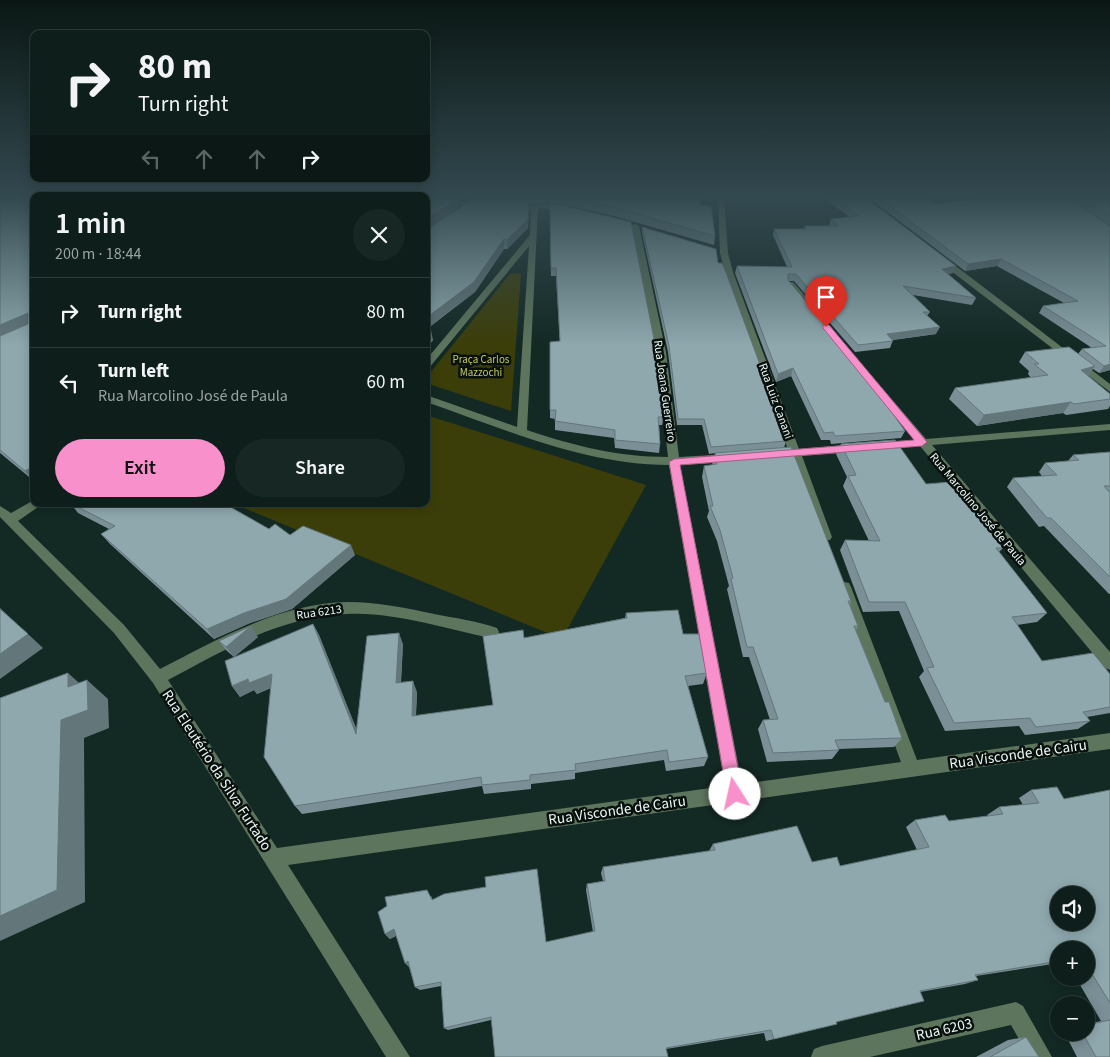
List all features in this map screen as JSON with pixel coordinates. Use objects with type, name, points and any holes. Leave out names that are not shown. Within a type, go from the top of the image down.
[{"type":"street","points":[[430,361],[524,247]]},
{"type":"street","points":[[522,431],[532,247]]},
{"type":"street","name":"Rua Joana Guerreiro","points":[[639,247],[661,352],[674,462],[735,794]]},
{"type":"street","name":"Rua Luiz Canani","points":[[720,247],[829,546]]},
{"type":"street","points":[[932,252],[1110,389]]},
{"type":"street","points":[[790,284],[816,314]]},
{"type":"street","name":"Rua Marcolino José de Paula","points":[[847,352],[1110,663]]},
{"type":"street","points":[[430,399],[522,431],[608,456],[674,462],[739,457]]},
{"type":"street","points":[[767,455],[1110,427]]},
{"type":"street","points":[[5,515],[30,506]]},
{"type":"street","name":"Rua Eleutério da Silva Furtado","points":[[5,515],[119,629],[158,678],[399,1057]]},
{"type":"street","points":[[840,573],[912,769]]},
{"type":"street","name":"Rua 6213","points":[[158,678],[243,633],[278,620],[314,611],[347,608],[379,610],[492,632]]},
{"type":"street","name":"Rua Visconde de Cairu","points":[[273,858],[1110,741]]},
{"type":"street","name":"Rua 6203","points":[[822,1057],[1016,1013],[1041,1057]]},
{"type":"green space","name":"Praça Carlos Mazzochi","points":[[510,274],[521,274],[511,411],[430,384],[430,373]]},
{"type":"green space","points":[[430,416],[646,485],[562,639],[241,507],[430,507]]},
{"type":"building","points":[[0,247],[30,247],[30,468],[25,471],[0,450],[0,336],[28,324],[28,313],[0,325]]},
{"type":"building","points":[[430,247],[498,247],[474,282],[430,315]]},
{"type":"building","points":[[551,247],[636,247],[655,344],[664,417],[658,417],[660,444],[615,440],[615,430],[555,421],[556,410],[550,410],[550,342],[560,341],[556,268],[551,268]]},
{"type":"building","points":[[647,247],[710,247],[716,249],[718,263],[722,263],[724,267],[766,381],[763,382],[786,441],[711,447],[704,419],[678,419],[669,346]]},
{"type":"building","points":[[783,247],[931,247],[956,266],[942,269],[976,298],[903,286],[930,312],[923,312],[940,327],[887,334],[893,341],[858,345],[796,274],[788,274],[788,280],[853,357],[905,431],[835,436],[833,432],[824,433],[793,368],[778,374],[737,266],[792,267]]},
{"type":"building","points":[[946,247],[1110,247],[1110,364],[1104,366],[1082,349],[1106,346],[1043,306],[1078,301],[1001,259],[968,264]]},
{"type":"building","points":[[1069,347],[1095,366],[1081,370],[1110,394],[1110,399],[1074,404],[1071,402],[984,415],[955,388],[1048,375],[1034,364],[1039,364],[1025,352]]},
{"type":"building","points":[[895,440],[926,484],[951,482],[1003,548],[996,548],[1047,613],[1012,617],[1042,661],[1093,653],[1110,674],[1110,707],[1083,712],[1090,721],[1036,727],[1030,718],[954,723],[927,668],[934,667],[905,602],[869,602],[845,540],[880,541],[848,476],[856,475],[841,444]]},
{"type":"building","points":[[791,447],[851,601],[848,601],[858,626],[854,626],[885,702],[889,702],[902,738],[835,740],[839,750],[773,753],[763,720],[778,719],[753,647],[747,647],[731,579],[733,578],[720,530],[710,506],[713,506],[704,466],[717,464],[715,453]]},
{"type":"building","points":[[1110,452],[1110,486],[1104,486],[1110,493],[1110,577],[1051,518],[1047,518],[1013,478],[1057,475],[1045,463],[1079,460],[1073,455]]},
{"type":"building","points":[[78,507],[230,507],[269,529],[275,524],[290,535],[303,526],[351,545],[286,599],[244,613],[207,629],[101,534],[115,526]]},
{"type":"building","points":[[0,609],[28,634],[0,654]]},
{"type":"building","points":[[678,610],[683,634],[699,634],[707,673],[685,676],[708,757],[669,762],[667,750],[575,764],[576,770],[530,775],[530,780],[482,785],[481,777],[295,806],[264,757],[272,674],[249,683],[248,679],[232,686],[225,661],[313,624],[356,734],[367,636],[399,633],[396,683],[413,681],[412,716],[493,705],[483,636],[523,630],[524,638],[627,618],[626,613]]},
{"type":"building","points":[[251,626],[226,647],[219,641]]},
{"type":"building","points":[[68,673],[68,687],[87,680],[88,710],[61,720],[57,890],[0,916],[0,698]]},
{"type":"building","points":[[1057,787],[1064,799],[1110,790],[1110,1003],[1095,979],[1095,941],[1050,941],[1050,962],[975,975],[978,980],[920,991],[924,1001],[774,1039],[771,1030],[666,1048],[668,1057],[495,1057],[491,1017],[444,1028],[441,982],[415,987],[408,961],[405,963],[394,929],[385,934],[378,912],[387,906],[385,897],[427,890],[432,900],[444,894],[486,887],[485,877],[537,869],[546,942],[595,931],[587,884],[605,881],[603,867],[715,850],[713,844],[797,826],[812,862],[837,857],[840,866],[929,847],[915,820],[945,815],[949,821],[1003,814],[999,807],[1039,803],[1031,790]]},
{"type":"building","points":[[1110,1020],[1110,1057],[1096,1057],[1087,1041],[1095,1041],[1095,1023]]},
{"type":"building","points":[[1026,1037],[1039,1057],[990,1057]]},
{"type":"route","points":[[735,794],[674,462],[922,442],[826,327]]}]
